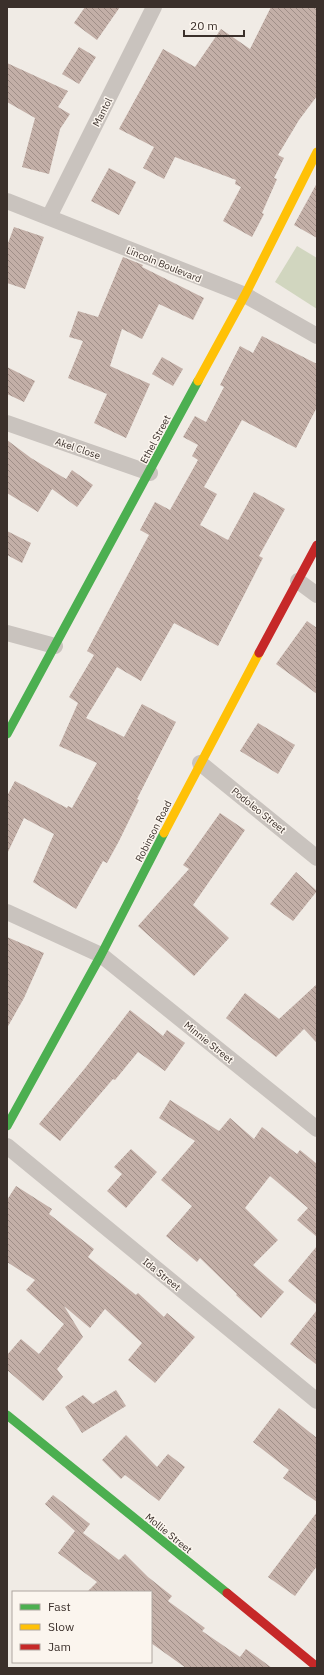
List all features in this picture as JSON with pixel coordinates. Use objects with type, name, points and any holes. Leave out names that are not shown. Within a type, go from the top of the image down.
[{"type":"street","name":"Mantol","points":[[49,217],[154,7]]},
{"type":"street","name":"Ethel Street","points":[[7,734],[150,473],[244,295],[317,152]]},
{"type":"street","name":"Lincoln Boulevard","points":[[7,201],[244,295],[317,336]]},
{"type":"street","name":"Akel Close","points":[[7,423],[150,473]]},
{"type":"street","name":"Robinson Road","points":[[7,1126],[101,955],[200,763],[317,545]]},
{"type":"street","points":[[298,580],[317,595]]},
{"type":"street","points":[[7,633],[55,646]]},
{"type":"street","name":"Podoleo Street","points":[[200,763],[317,858]]},
{"type":"street","name":"Minnie Street","points":[[7,912],[101,955],[317,1129]]},
{"type":"street","name":"Ida Street","points":[[7,1146],[317,1401]]},
{"type":"street","name":"Mollie Street","points":[[7,1415],[317,1667]]},
{"type":"green space","points":[[297,246],[317,258],[317,309],[275,282]]},
{"type":"building","points":[[85,7],[120,7],[97,40],[74,23]]},
{"type":"building","points":[[271,7],[317,7],[317,96],[299,120],[278,155],[284,158],[274,178],[277,179],[262,213],[264,214],[252,237],[223,221],[241,187],[235,184],[236,180],[175,157],[164,179],[143,168],[154,147],[119,129],[163,49],[195,67],[221,29],[250,49]]},
{"type":"building","points":[[79,47],[96,57],[79,84],[62,74]]},
{"type":"building","points":[[7,63],[68,91],[58,107],[70,114],[60,129],[49,174],[22,167],[35,118],[7,102]]},
{"type":"building","points":[[109,168],[136,182],[119,215],[91,201]]},
{"type":"building","points":[[317,183],[317,238],[294,225]]},
{"type":"building","points":[[14,227],[44,237],[25,289],[7,283],[7,246]]},
{"type":"building","points":[[123,257],[143,265],[142,267],[204,298],[193,320],[159,304],[142,339],[122,329],[110,366],[150,384],[126,438],[94,423],[107,394],[68,378],[83,341],[69,337],[78,311],[98,317]]},
{"type":"building","points":[[262,336],[317,364],[317,407],[296,448],[242,420],[204,487],[217,494],[200,525],[228,540],[254,492],[285,509],[259,556],[263,558],[218,646],[174,623],[141,681],[117,667],[86,718],[124,737],[142,704],[176,722],[137,799],[139,800],[119,841],[107,863],[103,861],[76,909],[33,882],[54,834],[24,818],[7,854],[7,796],[15,781],[67,808],[68,806],[72,808],[97,763],[59,746],[78,703],[69,697],[94,655],[87,651],[149,535],[140,530],[155,502],[170,510],[198,460],[192,456],[198,445],[183,437],[195,416],[206,422],[224,387],[220,385],[240,346],[253,353]]},
{"type":"building","points":[[162,357],[183,369],[173,386],[152,374]]},
{"type":"building","points":[[7,367],[35,381],[24,402],[7,394]]},
{"type":"building","points":[[7,440],[31,458],[66,479],[72,470],[93,485],[77,507],[52,489],[38,512],[7,493]]},
{"type":"building","points":[[7,531],[31,543],[22,563],[7,555]]},
{"type":"building","points":[[307,621],[317,628],[317,694],[276,664]]},
{"type":"building","points":[[258,723],[295,745],[278,774],[240,751]]},
{"type":"building","points":[[220,813],[245,830],[193,905],[229,938],[194,976],[138,926],[189,869],[183,865]]},
{"type":"building","points":[[296,872],[317,891],[293,921],[270,904]]},
{"type":"building","points":[[7,937],[44,953],[24,998],[7,1028]]},
{"type":"building","points":[[317,984],[317,1043],[304,1029],[276,1057],[226,1018],[245,993],[279,1019]]},
{"type":"building","points":[[130,1010],[163,1036],[167,1030],[185,1043],[165,1071],[138,1052],[60,1141],[39,1124]]},
{"type":"building","points":[[170,1100],[219,1131],[230,1118],[254,1139],[262,1127],[297,1154],[300,1150],[317,1164],[317,1237],[297,1220],[308,1208],[270,1176],[245,1208],[278,1240],[253,1265],[284,1292],[261,1318],[200,1258],[197,1262],[166,1236],[192,1206],[161,1180],[195,1141],[159,1118]]},
{"type":"building","points":[[131,1149],[157,1172],[126,1208],[107,1191],[122,1174],[114,1167]]},
{"type":"building","points":[[16,1186],[52,1209],[49,1214],[94,1249],[88,1257],[136,1295],[138,1293],[164,1317],[167,1313],[195,1337],[155,1383],[128,1360],[142,1343],[105,1309],[90,1328],[64,1306],[83,1337],[57,1369],[63,1377],[43,1401],[7,1370],[7,1355],[21,1339],[39,1354],[64,1324],[26,1290],[35,1280],[7,1262],[7,1200]]},
{"type":"building","points":[[317,1246],[317,1305],[288,1281]]},
{"type":"building","points":[[317,1310],[317,1365],[290,1344]]},
{"type":"building","points":[[116,1390],[126,1406],[82,1433],[65,1407],[83,1395],[93,1404]]},
{"type":"building","points":[[279,1408],[317,1438],[317,1502],[283,1478],[289,1470],[253,1442]]},
{"type":"building","points":[[126,1435],[157,1467],[168,1454],[185,1467],[159,1501],[125,1475],[121,1479],[102,1460]]},
{"type":"building","points":[[53,1495],[90,1524],[83,1533],[119,1560],[125,1554],[148,1577],[172,1596],[168,1601],[205,1628],[202,1631],[240,1657],[246,1649],[272,1668],[186,1668],[152,1644],[152,1591],[88,1591],[97,1582],[58,1553],[75,1531],[45,1504]]},
{"type":"building","points":[[317,1512],[317,1566],[295,1596],[268,1577]]},
{"type":"traffic: fast","points":[[7,734],[198,381]]},
{"type":"traffic: fast","points":[[7,1126],[101,955],[164,833]]},
{"type":"traffic: fast","points":[[7,1415],[227,1593]]},
{"type":"traffic: slow","points":[[198,381],[245,295],[317,152]]},
{"type":"traffic: slow","points":[[164,833],[259,653]]},
{"type":"traffic: jam","points":[[259,653],[317,545]]},
{"type":"traffic: jam","points":[[227,1593],[317,1667]]}]
